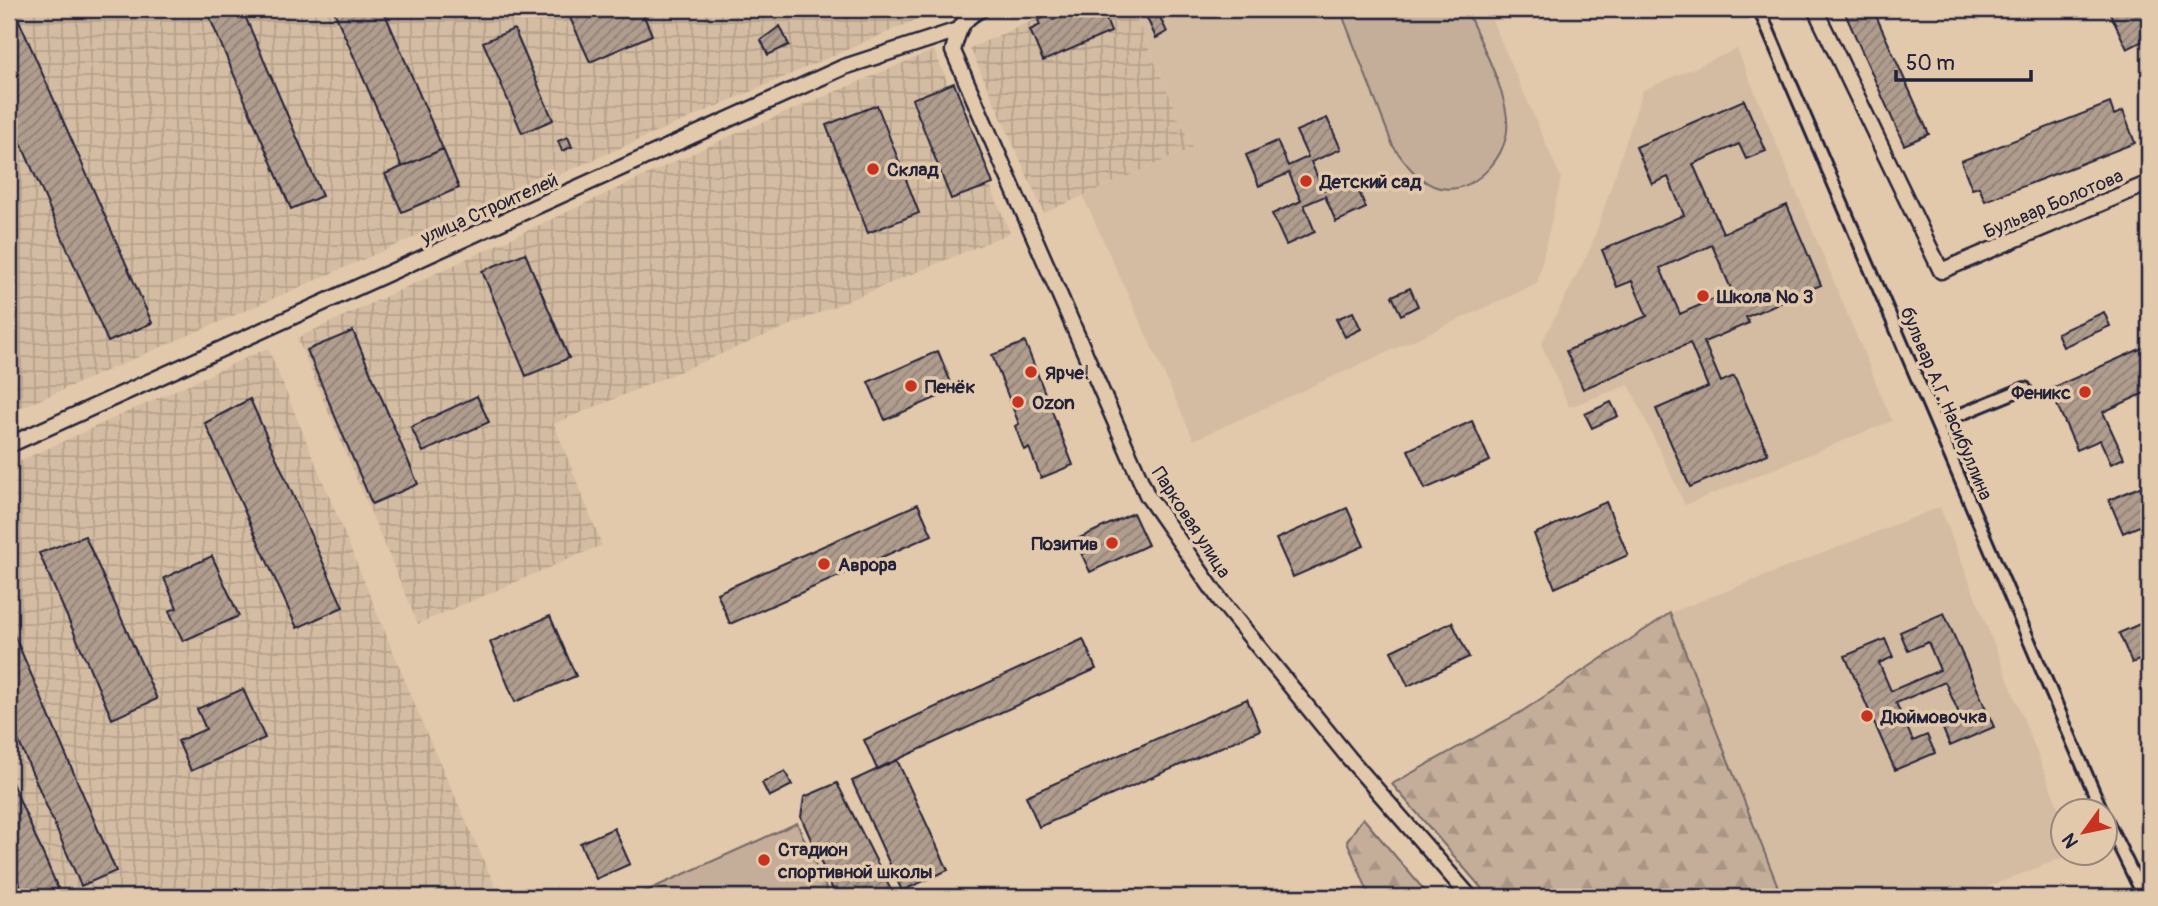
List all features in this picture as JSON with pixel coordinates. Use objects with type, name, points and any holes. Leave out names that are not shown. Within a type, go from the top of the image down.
[{"type":"street","name":"улица Строителей","points":[[9,445],[845,67],[958,30],[967,16],[982,9]]},
{"type":"street","name":"бульвар А.Г. Насибуллина","points":[[1759,9],[2096,797]]},
{"type":"street","name":"Бульвар Болотова","points":[[1815,9],[1941,271],[2149,183]]},
{"type":"street","name":"Парковая улица","points":[[958,30],[953,51],[1147,495],[1221,601],[1349,758],[1470,897]]},
{"type":"street","points":[[1937,424],[2025,388]]},
{"type":"street","points":[[2120,849],[2144,897]]},
{"type":"shaded area","points":[[9,9],[923,9],[925,16],[9,413]]},
{"type":"shaded area","points":[[1059,9],[1132,9],[1192,148],[1044,213],[970,48]]},
{"type":"shaded area","points":[[1132,9],[1487,9],[1561,178],[1537,284],[1194,440],[1083,196],[1192,148]]},
{"type":"shaded area","name":"Школа № 3","points":[[1737,49],[1892,421],[1685,505],[1629,385],[1569,407],[1541,344],[1591,247],[1643,90]]},
{"type":"shaded area","points":[[934,50],[1010,233],[554,424],[602,545],[418,624],[297,338],[728,137]]},
{"type":"shaded area","points":[[268,348],[427,734],[500,897],[9,897],[9,466]]},
{"type":"shaded area","name":"Дюймовочка","points":[[1940,507],[2054,797],[2050,797],[2050,863],[1962,897],[1782,897],[1670,613]]},
{"type":"green space","points":[[1340,9],[1466,9],[1499,86],[1507,117],[1505,142],[1485,173],[1464,186],[1440,188],[1426,182],[1407,165],[1393,146]]},
{"type":"green space","points":[[1670,613],[1782,897],[1489,897],[1392,784],[1521,712]]},
{"type":"green space","points":[[1363,818],[1430,897],[1370,897],[1347,841]]},
{"type":"green space","name":"Стадион спортивной школы","points":[[797,823],[830,897],[633,897]]},
{"type":"building","points":[[9,9],[14,9],[152,323],[108,342],[9,116]]},
{"type":"building","points":[[206,9],[242,9],[322,196],[291,209]]},
{"type":"building","points":[[333,9],[383,9],[443,149],[402,167]]},
{"type":"building","points":[[566,9],[641,9],[652,35],[590,62]]},
{"type":"building","points":[[1079,9],[1102,9],[1111,32],[1043,61],[1030,30],[1040,25],[1038,20],[1050,15],[1053,20]]},
{"type":"building","points":[[1843,9],[1873,9],[1929,134],[1904,145]]},
{"type":"building","points":[[2108,9],[2139,9],[2149,38],[2127,49]]},
{"type":"building","points":[[1157,11],[1167,32],[1156,38],[1146,16]]},
{"type":"building","points":[[780,26],[789,45],[768,55],[761,40]]},
{"type":"building","points":[[514,29],[553,120],[522,133],[483,42]]},
{"type":"building","name":"Склад","points":[[954,83],[993,184],[951,199],[912,99]]},
{"type":"building","points":[[1744,100],[1766,151],[1746,159],[1739,144],[1693,164],[1723,233],[1787,205],[1821,285],[1746,317],[1749,323],[1704,342],[1721,382],[1734,376],[1768,454],[1690,487],[1656,409],[1708,387],[1690,343],[1583,389],[1566,351],[1647,316],[1632,281],[1617,287],[1602,250],[1684,215],[1668,177],[1652,184],[1636,147]],"holes":[[[1712,245],[1732,291],[1680,314],[1660,268]]]},
{"type":"building","points":[[2110,103],[2114,115],[2123,111],[2135,143],[1985,201],[1979,187],[1972,189],[1961,161]]},
{"type":"building","name":"Склад","points":[[877,105],[919,213],[868,233],[826,125]]},
{"type":"building","name":"Детский сад","points":[[1327,118],[1341,149],[1311,162],[1323,190],[1353,177],[1366,208],[1336,222],[1325,196],[1304,205],[1315,232],[1286,245],[1272,214],[1301,201],[1289,173],[1259,186],[1246,155],[1277,141],[1288,166],[1308,157],[1296,131]]},
{"type":"building","points":[[568,137],[572,147],[562,151],[558,141]]},
{"type":"building","points":[[443,149],[459,188],[402,212],[385,174]]},
{"type":"building","points":[[525,253],[569,358],[526,376],[482,271]]},
{"type":"building","points":[[1410,288],[1418,306],[1401,315],[1392,296]]},
{"type":"building","points":[[1353,312],[1361,329],[1345,337],[1336,319]]},
{"type":"building","points":[[2104,312],[2110,326],[2063,347],[2057,333]]},
{"type":"building","points":[[353,331],[418,484],[372,504],[307,350]]},
{"type":"building","points":[[1025,342],[1073,465],[1041,478],[1029,448],[1024,450],[1015,426],[1019,424],[992,355]]},
{"type":"building","points":[[2149,345],[2149,391],[2103,412],[2124,458],[2111,464],[2100,440],[2077,450],[2050,389]]},
{"type":"building","name":"Пенёк","points":[[938,351],[954,390],[885,420],[868,382]]},
{"type":"building","points":[[477,396],[489,422],[423,452],[411,427]]},
{"type":"building","points":[[250,399],[343,607],[297,628],[205,423]]},
{"type":"building","points":[[1611,402],[1618,416],[1592,428],[1585,414]]},
{"type":"building","points":[[1472,421],[1490,461],[1425,489],[1408,450]]},
{"type":"building","points":[[2149,483],[2149,522],[2123,533],[2109,500]]},
{"type":"building","points":[[1606,502],[1628,555],[1555,588],[1534,534]]},
{"type":"building","name":"Аврора","points":[[918,504],[932,535],[730,624],[717,593]]},
{"type":"building","points":[[1347,508],[1364,546],[1293,577],[1276,539]]},
{"type":"building","name":"Позитив","points":[[1133,513],[1148,545],[1090,572],[1075,540]]},
{"type":"building","points":[[85,536],[157,699],[112,719],[39,553]]},
{"type":"building","points":[[212,556],[239,616],[183,641],[169,611],[177,608],[164,578]]},
{"type":"building","points":[[1944,613],[1994,727],[1950,746],[1943,729],[1962,720],[1945,682],[1896,703],[1913,741],[1927,735],[1935,753],[1895,770],[1845,656],[1885,639],[1893,657],[1879,663],[1891,691],[1940,670],[1928,642],[1908,651],[1900,632]]},
{"type":"building","points":[[550,616],[576,676],[515,702],[490,642]]},
{"type":"building","points":[[2149,620],[2149,656],[2132,663],[2119,633]]},
{"type":"building","points":[[1452,622],[1469,657],[1408,686],[1391,651]]},
{"type":"building","points":[[9,623],[116,871],[81,886],[9,719]]},
{"type":"building","points":[[1083,639],[1096,669],[877,769],[864,740]]},
{"type":"building","points":[[243,689],[265,738],[191,771],[178,741],[206,729],[197,709]]},
{"type":"building","points":[[1247,699],[1260,730],[1039,827],[1026,796]]},
{"type":"building","points":[[897,760],[948,870],[902,891],[852,781]]},
{"type":"building","points":[[785,771],[792,785],[769,797],[762,783]]},
{"type":"building","points":[[9,776],[60,893],[50,897],[25,897],[9,859]]},
{"type":"building","points":[[837,783],[890,888],[874,897],[836,897],[801,817],[804,797]]},
{"type":"building","points":[[614,828],[630,864],[596,879],[580,843]]},
{"type":"place","name":"Склад","points":[[873,169]]},
{"type":"place","name":"Детский сад","points":[[1306,181]]},
{"type":"place","name":"Школа № 3","points":[[1703,296]]},
{"type":"place","name":"Ярче!","points":[[1031,372]]},
{"type":"place","name":"Пенёк","points":[[911,386]]},
{"type":"place","name":"Феникс","points":[[2085,392]]},
{"type":"place","name":"Ozon","points":[[1018,402]]},
{"type":"place","name":"Позитив","points":[[1112,543]]},
{"type":"place","name":"Аврора","points":[[824,564]]},
{"type":"place","name":"Дюймовочка","points":[[1867,716]]},
{"type":"place","name":"Стадион спортивной школы","points":[[764,860]]}]
